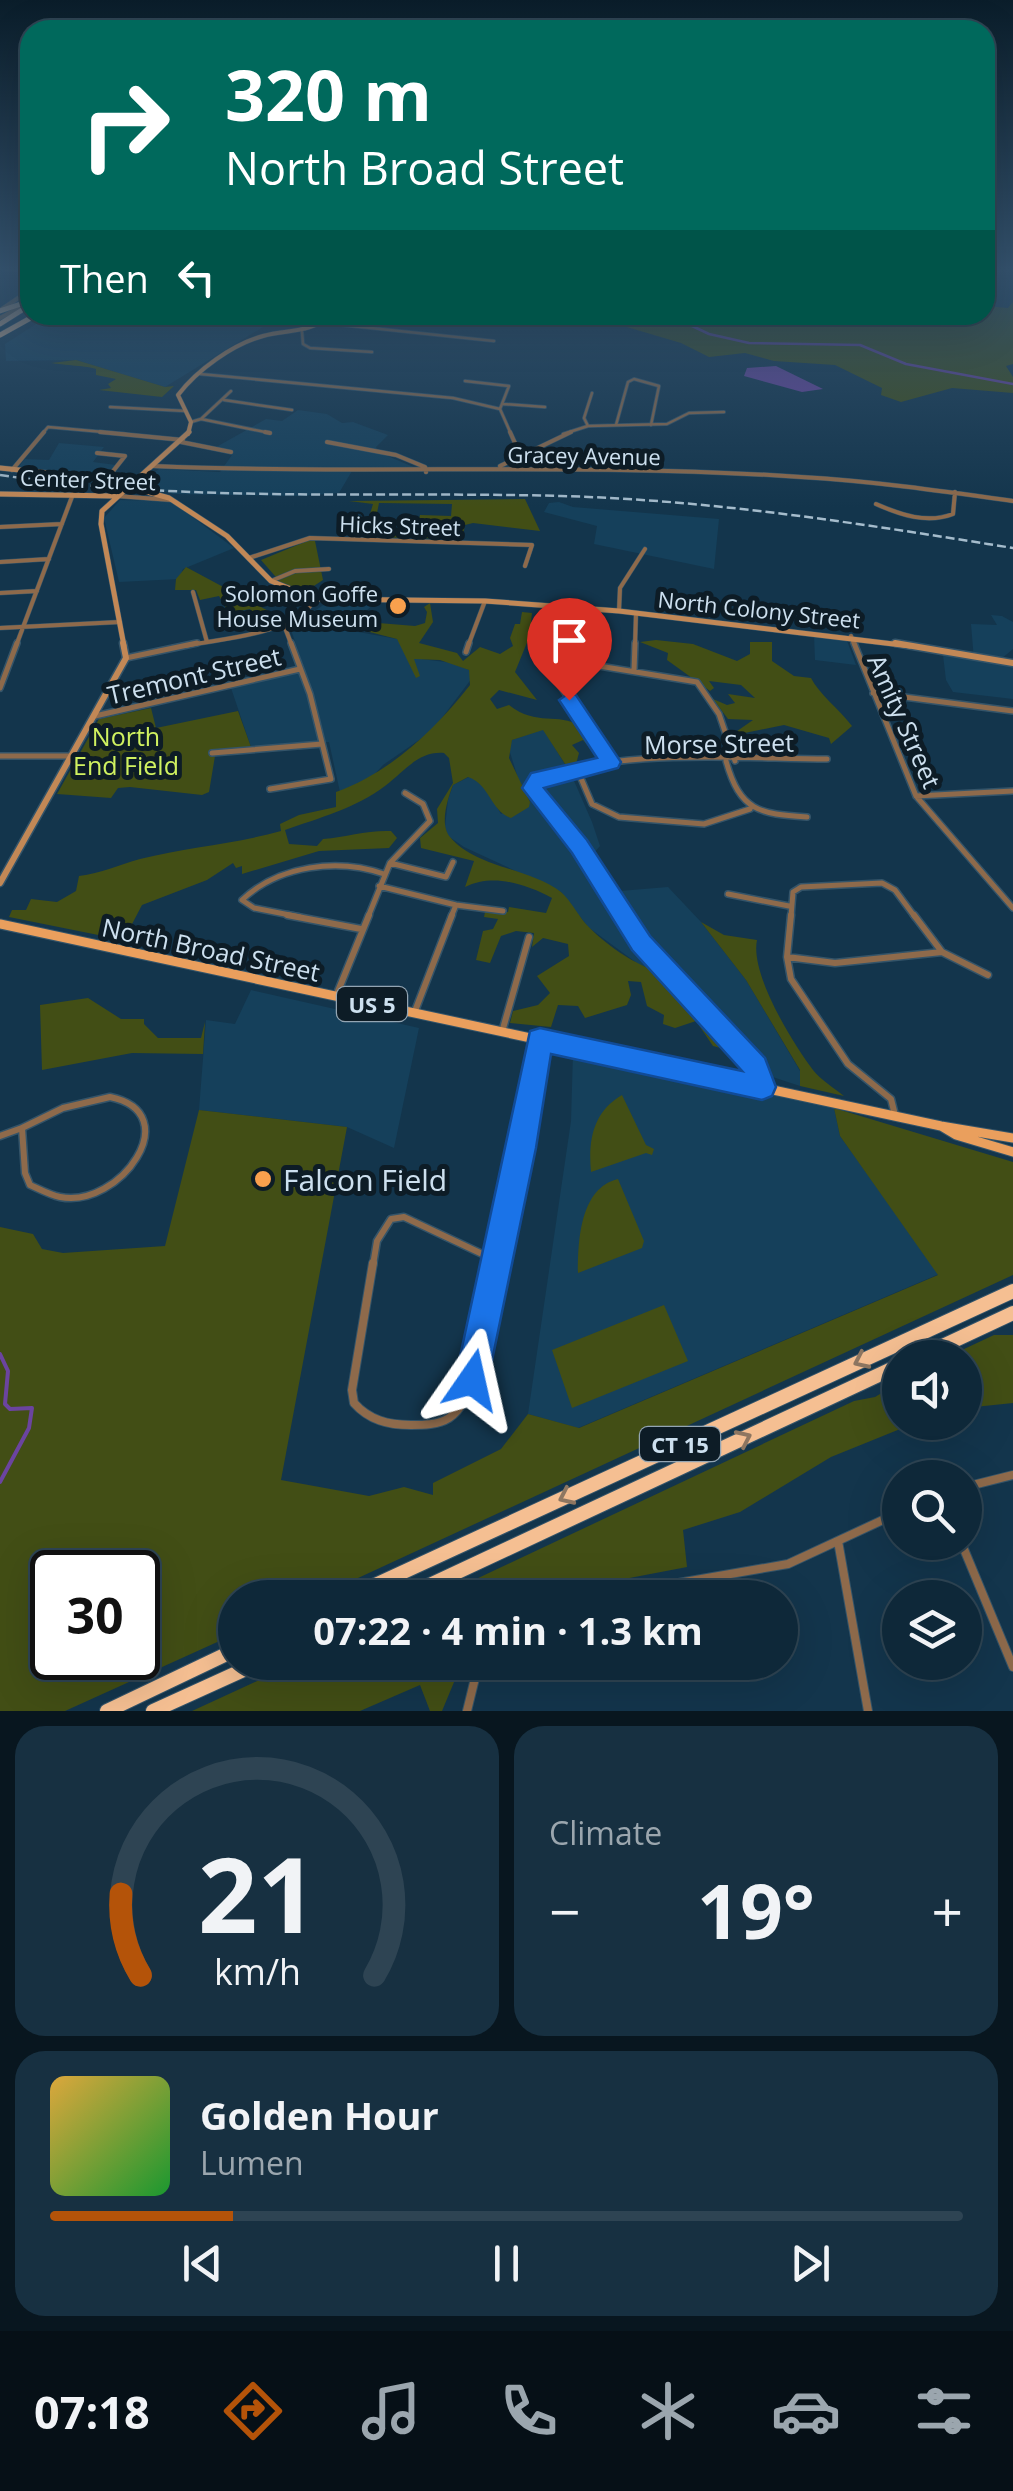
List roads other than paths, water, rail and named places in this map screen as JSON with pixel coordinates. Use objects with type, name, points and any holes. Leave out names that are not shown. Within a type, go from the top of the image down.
[{"type":"highway","name":"CT 15","points":[[386,1580],[1013,1291]]},
{"type":"highway","points":[[955,1340],[1013,1313]]},
{"type":"highway","name":"CT 15","points":[[441,1580],[882,1374]]},
{"type":"highway","points":[[106,1711],[218,1658]]},
{"type":"highway","points":[[153,1711],[221,1680]]},
{"type":"main road","points":[[0,883],[126,658],[100,519],[115,496],[190,431],[191,422],[179,392],[237,349]]},
{"type":"main road","name":"North Colony Street","points":[[0,468],[106,480],[174,500],[219,529],[271,581],[316,600],[485,601],[636,612],[850,636],[1013,663]]},
{"type":"main road","name":"Center Street","points":[[0,494],[115,496]]},
{"type":"main road","name":"North Broad Street","points":[[0,924],[941,1126],[1013,1138]]},
{"type":"main road","name":"North Broad Street","points":[[941,1126],[956,1135],[1013,1152]]},
{"type":"street","points":[[323,349],[372,352]]},
{"type":"street","points":[[200,374],[462,399],[501,407],[545,406]]},
{"type":"street","points":[[465,381],[509,386],[501,407],[520,454]]},
{"type":"street","points":[[616,425],[628,382],[644,381],[659,388],[651,425]]},
{"type":"street","points":[[191,422],[200,419],[231,391]]},
{"type":"street","points":[[588,426],[584,418],[592,392]]},
{"type":"street","points":[[224,400],[292,410]]},
{"type":"street","points":[[110,407],[186,411]]},
{"type":"street","points":[[498,468],[520,454],[588,426],[671,423],[693,412],[724,412]]},
{"type":"street","points":[[200,419],[270,433]]},
{"type":"street","points":[[12,470],[48,427],[182,441],[231,452]]},
{"type":"street","points":[[327,442],[396,455],[425,467],[426,472]]},
{"type":"street","points":[[97,454],[125,456],[106,480]]},
{"type":"street","name":"Gracey Avenue","points":[[153,466],[228,472],[498,468],[741,475],[955,492],[1013,501]]},
{"type":"street","points":[[876,504],[904,514],[942,519],[953,514],[955,492]]},
{"type":"street","points":[[0,688],[74,494]]},
{"type":"street","name":"Center Street","points":[[115,496],[174,500]]},
{"type":"street","points":[[0,527],[62,524]]},
{"type":"street","name":"Hicks Street","points":[[249,558],[305,538],[389,538],[532,546],[524,566]]},
{"type":"street","points":[[619,611],[620,588],[645,549]]},
{"type":"street","points":[[0,562],[49,559]]},
{"type":"street","points":[[271,581],[296,571],[330,569]]},
{"type":"street","points":[[0,593],[37,591]]},
{"type":"street","points":[[194,592],[207,642]]},
{"type":"street","points":[[126,658],[284,625],[304,616],[316,600]]},
{"type":"street","points":[[466,652],[485,601]]},
{"type":"street","points":[[555,606],[544,656],[611,762]]},
{"type":"street","points":[[634,672],[636,612]]},
{"type":"street","points":[[0,628],[120,622]]},
{"type":"street","points":[[270,789],[330,778],[284,625]]},
{"type":"street","name":"Amity Street","points":[[850,636],[916,796],[1013,908]]},
{"type":"street","points":[[544,656],[688,679],[700,685],[719,714],[735,761]]},
{"type":"street","name":"Tremont Street","points":[[96,716],[300,669]]},
{"type":"street","points":[[873,693],[1013,710]]},
{"type":"street","points":[[212,753],[322,744]]},
{"type":"street","points":[[0,756],[72,756]]},
{"type":"street","name":"Morse Street","points":[[762,1087],[756,1066],[641,943],[580,846],[532,788],[539,778],[611,762],[827,759]]},
{"type":"street","points":[[726,761],[737,796],[750,809]]},
{"type":"street","points":[[577,769],[592,804],[620,818],[704,824],[750,809],[807,818]]},
{"type":"street","points":[[916,796],[1013,792]]},
{"type":"street","points":[[336,996],[384,874],[430,821],[429,811],[405,793]]},
{"type":"street","points":[[390,863],[446,877],[453,862]]},
{"type":"street","points":[[361,929],[254,908],[242,900],[264,885],[317,868],[349,864],[384,874]]},
{"type":"street","points":[[895,1116],[892,1099],[848,1064],[791,979],[787,957],[793,892],[801,887],[868,880],[882,883],[895,890],[942,952],[988,975]]},
{"type":"street","points":[[379,886],[456,905],[503,911]]},
{"type":"street","points":[[728,894],[789,906]]},
{"type":"street","points":[[414,1014],[456,905]]},
{"type":"street","points":[[502,1032],[529,936]]},
{"type":"street","points":[[787,957],[835,963],[942,952]]},
{"type":"street","points":[[496,1260],[404,1216],[383,1228],[352,1390],[354,1403],[362,1413],[397,1424],[440,1422],[456,1412],[472,1380],[522,1148],[540,1040]]},
{"type":"street","points":[[0,1136],[63,1108],[110,1097],[130,1102],[141,1111],[146,1126],[138,1153],[124,1178],[110,1190],[76,1198],[58,1198],[30,1185],[25,1173],[22,1128]]},
{"type":"street","points":[[982,1482],[1013,1474]]},
{"type":"street","points":[[696,1580],[788,1564],[882,1520]]},
{"type":"street","points":[[838,1541],[868,1711]]},
{"type":"street","points":[[968,1560],[1013,1668]]},
{"type":"street","points":[[468,1711],[475,1680]]},
{"type":"waterway","points":[[869,349],[906,364],[1013,384]]},
{"type":"waterway","points":[[0,1354],[8,1371],[5,1404],[10,1409],[32,1408],[29,1428],[0,1482]]},
{"type":"railway","points":[[0,475],[210,493],[561,496],[675,502],[1013,548]]},
{"type":"place","name":"Solomon Goffe House Museum","points":[[398,606]]},
{"type":"place","name":"Falcon Field","points":[[263,1179]]},
{"type":"park label","name":"North End Field","points":[[126,750]]}]
